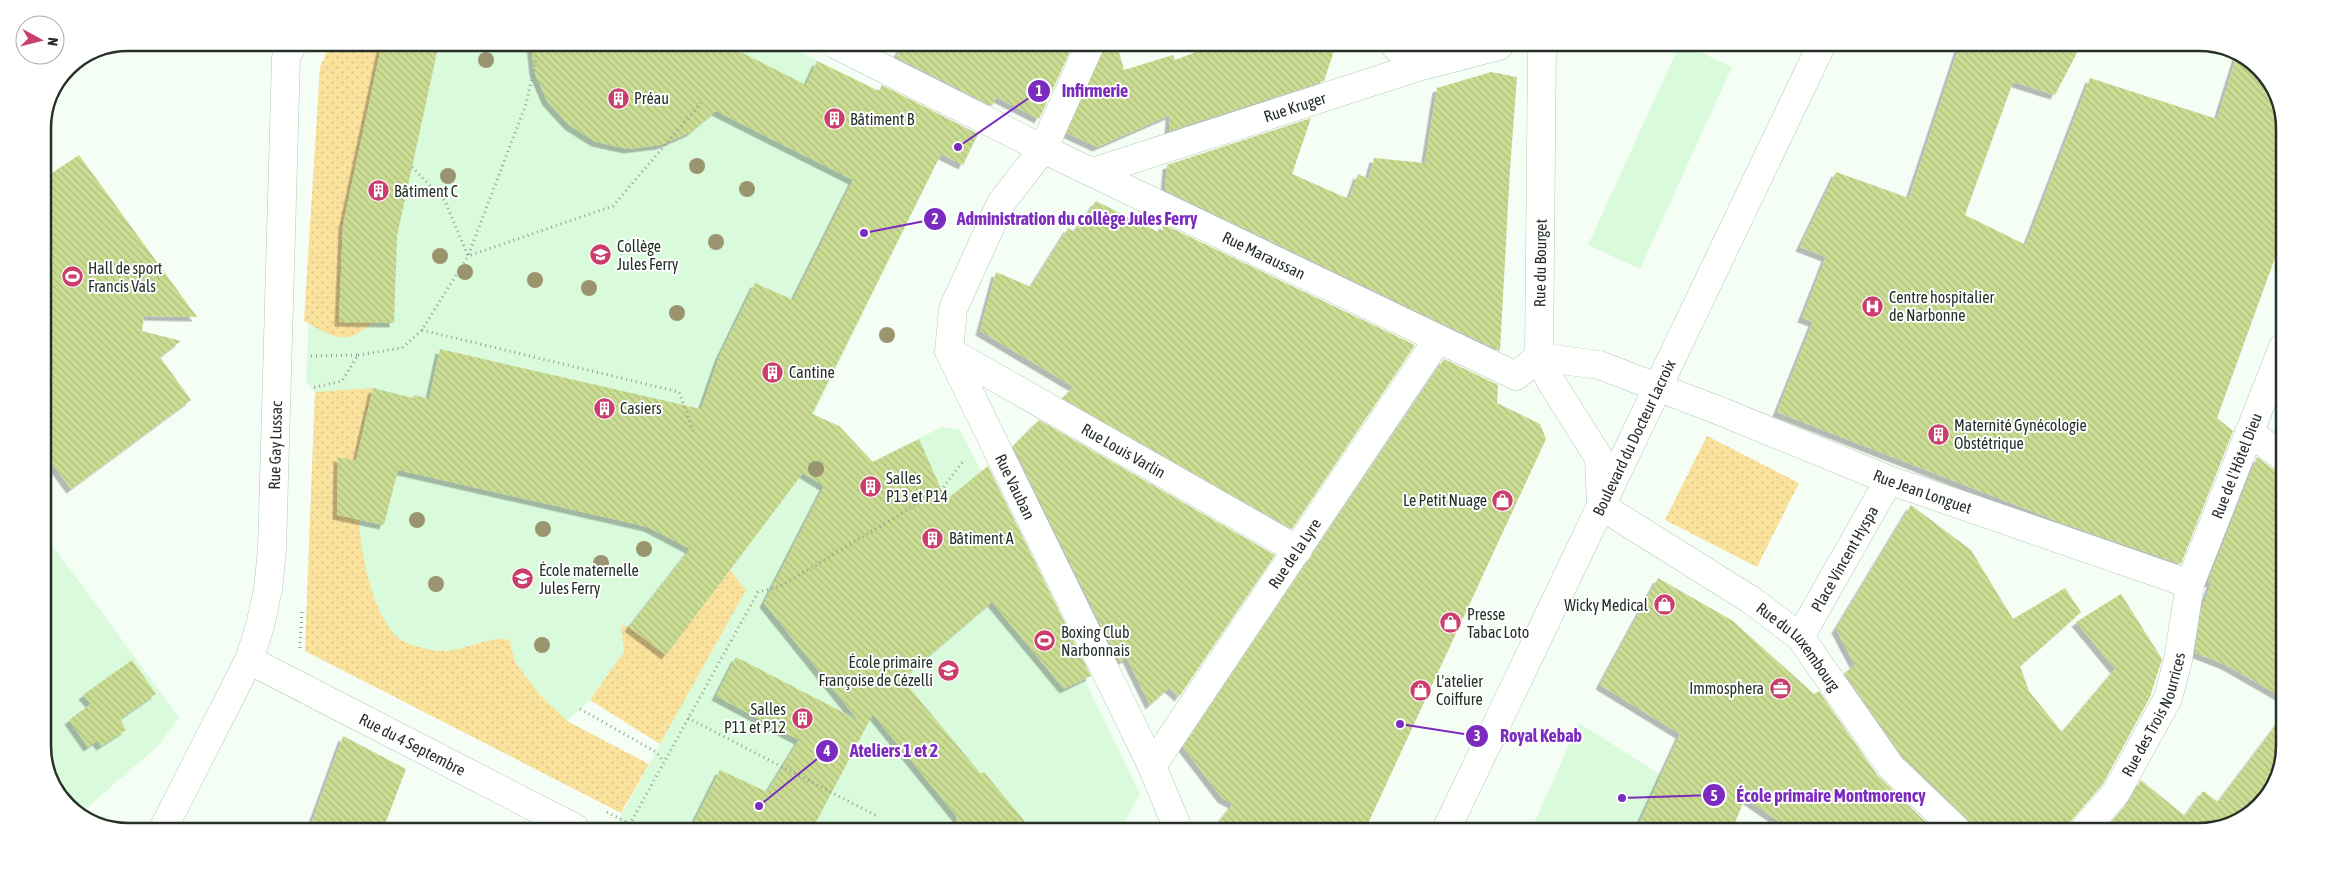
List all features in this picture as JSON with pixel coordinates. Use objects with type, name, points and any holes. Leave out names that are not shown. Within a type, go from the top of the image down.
[{"type":"street","name":"Rue Gay Lussac","points":[[166,823],[249,660],[260,626],[268,590],[272,550],[286,58],[289,51]]},
{"type":"street","name":"Rue Maraussan","points":[[849,51],[1043,149],[1516,376],[1539,357]]},
{"type":"street","points":[[949,351],[953,309],[1001,202],[1043,149],[1087,51]]},
{"type":"street","points":[[1401,51],[1418,67]]},
{"type":"street","name":"Rue Kruger","points":[[1093,172],[1418,67],[1480,51]]},
{"type":"street","name":"Rue du Bourget","points":[[1539,357],[1542,51]]},
{"type":"street","name":"Boulevard du Docteur Lacroix","points":[[1449,823],[1819,51]]},
{"type":"street","name":"Rue de la Lyre","points":[[1152,766],[1438,339]]},
{"type":"street","name":"Rue Vauban","points":[[949,351],[1152,766],[1176,823]]},
{"type":"street","name":"Rue Louis Varlin","points":[[949,351],[1298,550]]},
{"type":"street","points":[[1539,357],[1599,365],[1658,388]]},
{"type":"street","points":[[1539,357],[1550,380],[1599,458],[1601,506]]},
{"type":"street","name":"Rue de l'Hôtel Dieu","points":[[2190,584],[2276,364]]},
{"type":"street","name":"Rue Jean Longuet","points":[[1658,388],[1889,480],[2190,584]]},
{"type":"street","points":[[2249,432],[2276,452]]},
{"type":"street","name":"Place Vincent Hyspa","points":[[1800,637],[1889,480]]},
{"type":"street","name":"Rue du Luxembourg","points":[[1601,506],[1751,600],[1800,637],[1892,767],[1950,823]]},
{"type":"street","name":"Rue des Trois Nourrices","points":[[2090,823],[2116,793],[2168,698],[2180,651],[2190,584]]},
{"type":"street","name":"Rue du 4 Septembre","points":[[249,660],[565,823]]},
{"type":"path","points":[[278,356],[358,355],[402,348],[422,330],[468,256],[526,104],[538,51]]},
{"type":"path","points":[[468,256],[612,206],[700,103]]},
{"type":"path","points":[[412,167],[445,201],[468,256]]},
{"type":"path","points":[[422,330],[678,392],[694,433]]},
{"type":"path","points":[[311,398],[312,388],[342,381],[358,355]]},
{"type":"path","points":[[631,823],[758,592],[781,586],[942,489],[988,431]]},
{"type":"path","points":[[300,654],[302,605]]},
{"type":"path","points":[[580,708],[656,752],[664,762]]},
{"type":"path","points":[[688,718],[877,816]]},
{"type":"path","points":[[604,810],[628,823]]},
{"type":"shaded area","points":[[327,51],[798,51],[953,129],[814,414],[839,426],[855,443],[865,465],[942,427],[959,429],[1002,509],[1140,794],[1124,823],[617,823],[689,691],[625,653],[590,700],[567,721],[305,651],[315,392],[306,382],[320,67]]},
{"type":"shaded area","points":[[327,51],[380,51],[343,225],[339,321],[372,323],[362,331],[346,337],[330,335],[304,321],[320,67]]},
{"type":"shaded area","points":[[1677,51],[1698,51],[1732,67],[1640,269],[1588,245]]},
{"type":"shaded area","points":[[373,388],[356,461],[338,458],[337,514],[359,520],[362,549],[370,583],[375,600],[389,628],[402,641],[429,650],[439,651],[448,651],[492,640],[509,640],[515,662],[540,695],[567,721],[649,764],[621,813],[305,651],[315,392]]},
{"type":"shaded area","points":[[1707,436],[1799,483],[1757,567],[1665,520]]},
{"type":"shaded area","points":[[51,544],[179,717],[160,744],[85,809],[67,793],[59,780],[51,751]]},
{"type":"shaded area","points":[[729,569],[746,590],[660,744],[590,700],[624,652],[621,625],[629,627],[666,655]]},
{"type":"shaded area","points":[[1579,723],[1735,822],[1735,823],[1534,823]]},
{"type":"building","name":"Bâtiment C","points":[[380,51],[437,51],[397,236],[394,323],[339,322],[343,225]]},
{"type":"building","points":[[532,51],[739,51],[806,85],[817,61],[879,91],[882,85],[978,134],[963,165],[941,154],[812,414],[839,426],[873,462],[919,439],[946,500],[988,466],[1091,676],[1064,689],[992,602],[902,679],[981,774],[984,772],[1026,823],[956,823],[957,817],[873,714],[816,823],[694,823],[720,770],[767,792],[799,740],[716,696],[736,657],[858,720],[764,603],[824,486],[803,473],[666,655],[629,627],[690,549],[648,527],[398,470],[384,525],[337,515],[338,457],[356,461],[373,388],[413,398],[414,395],[429,399],[440,349],[701,409],[719,357],[755,283],[793,300],[853,180],[716,111],[691,132],[661,145],[628,149],[596,142],[569,125],[547,101],[534,71]]},
{"type":"building","points":[[899,51],[1070,51],[1039,119],[996,97],[992,106],[896,57]]},
{"type":"building","points":[[1102,51],[1119,51],[1124,70],[1173,55],[1175,60],[1198,51],[1334,51],[1324,81],[1169,131],[1170,115],[1097,147],[1067,133]]},
{"type":"building","name":"Centre hospitalier de Narbonne","points":[[1958,51],[2078,51],[2055,95],[2013,82],[1965,215],[2026,245],[2090,78],[2217,119],[2235,60],[2260,81],[2272,104],[2276,123],[2276,255],[2217,418],[2233,431],[2181,564],[2062,523],[1777,412],[1813,322],[1802,318],[1826,257],[1800,247],[1836,172],[1909,198]]},
{"type":"building","points":[[1491,72],[1517,77],[1500,351],[1165,190],[1167,165],[1311,118],[1292,174],[1349,199],[1358,174],[1368,179],[1374,158],[1425,163],[1437,88]]},
{"type":"building","name":"Hall de sport Francis Vals","points":[[79,155],[197,317],[144,316],[142,331],[181,341],[160,357],[191,400],[71,489],[51,462],[51,174]]},
{"type":"building","points":[[1096,201],[1162,234],[1163,224],[1415,345],[1292,529],[1062,398],[1074,387],[980,331],[996,272],[1031,287],[1068,228],[1074,232]]},
{"type":"building","points":[[1444,359],[1498,385],[1497,403],[1540,424],[1546,439],[1368,823],[1218,823],[1233,804],[1222,798],[1183,747]]},
{"type":"building","points":[[1039,420],[1275,555],[1179,697],[1169,688],[1150,705],[1127,658],[1119,662],[1013,446]]},
{"type":"building","points":[[2257,457],[2276,470],[2276,694],[2226,665],[2195,653],[2201,611],[2211,583],[2208,582]]},
{"type":"building","points":[[1911,505],[1971,550],[2013,619],[2065,588],[2081,612],[2020,666],[2029,691],[2062,732],[2115,669],[2076,622],[2121,594],[2162,659],[2150,697],[2103,784],[2070,823],[1970,823],[1903,757],[1844,673],[1855,665],[1836,629]]},
{"type":"building","points":[[1658,578],[1733,621],[1814,694],[1819,691],[1878,776],[1927,823],[1781,823],[1745,798],[1735,823],[1639,823],[1680,734],[1600,685]]},
{"type":"building","points":[[132,660],[156,694],[120,719],[126,730],[101,746],[97,741],[88,747],[69,720],[91,704],[83,695]]},
{"type":"building","points":[[2276,725],[2276,746],[2272,770],[2260,793],[2233,815],[2223,819],[2199,823],[2110,823],[2128,803],[2141,780],[2185,816],[2203,791],[2218,802]]},
{"type":"building","points":[[343,736],[406,769],[386,823],[311,823]]},
{"type":"place","name":"Préau","points":[[618,98]]},
{"type":"place","name":"Bâtiment B","points":[[834,119]]},
{"type":"place","name":"Infirmerie","points":[[958,147]]},
{"type":"place","name":"Bâtiment C","points":[[378,191]]},
{"type":"place","name":"Administration du collège Jules Ferry","points":[[864,233]]},
{"type":"place","name":"Collège Jules Ferry","points":[[601,255]]},
{"type":"place","name":"Hall de sport Francis Vals","points":[[72,277]]},
{"type":"place","name":"Centre hospitalier de Narbonne","points":[[1873,306]]},
{"type":"place","name":"Cantine","points":[[773,372]]},
{"type":"place","name":"Casiers","points":[[604,408]]},
{"type":"place","name":"Maternité Gynécologie Obstétrique","points":[[1938,434]]},
{"type":"place","name":"Salles P13 et P14","points":[[870,487]]},
{"type":"place","name":"Le Petit Nuage","points":[[1503,500]]},
{"type":"place","name":"Bâtiment A","points":[[933,538]]},
{"type":"place","name":"École maternelle Jules Ferry","points":[[523,579]]},
{"type":"place","name":"Wicky Medical","points":[[1664,605]]},
{"type":"place","name":"Presse Tabac Loto","points":[[1451,623]]},
{"type":"place","name":"Boxing Club Narbonnais","points":[[1045,641]]},
{"type":"place","name":"École primaire Françoise de Cézelli","points":[[949,671]]},
{"type":"place","name":"Immosphera","points":[[1780,688]]},
{"type":"place","name":"L'atelier Coiffure","points":[[1420,690]]},
{"type":"place","name":"Salles P11 et P12","points":[[802,718]]},
{"type":"place","name":"Royal Kebab","points":[[1400,724]]},
{"type":"place","name":"École primaire Montmorency","points":[[1622,798]]},
{"type":"place","name":"Ateliers 1 et 2","points":[[759,806]]}]
